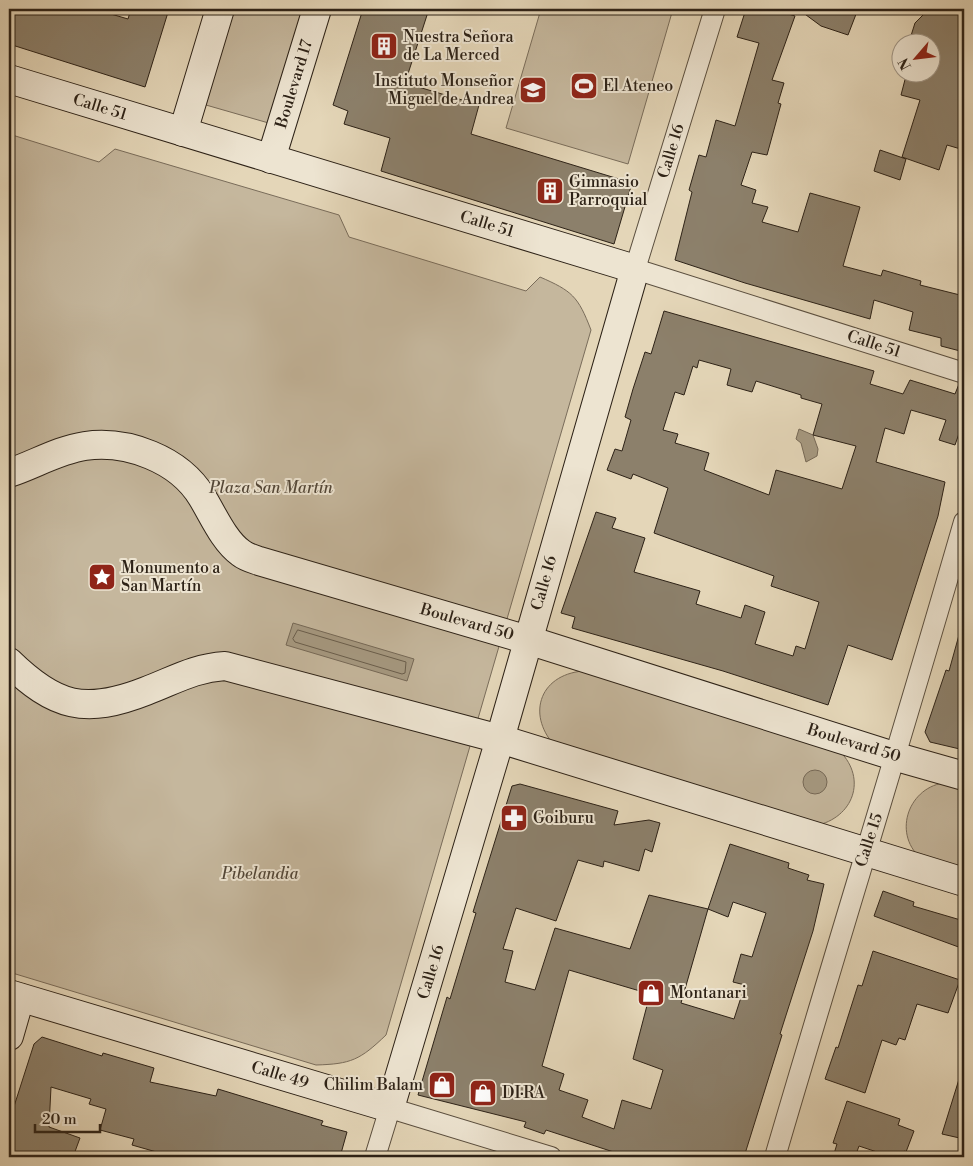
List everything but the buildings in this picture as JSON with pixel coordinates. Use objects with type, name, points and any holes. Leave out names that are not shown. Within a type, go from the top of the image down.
[{"type":"main road","points":[[184,132],[220,9]]},
{"type":"main road","name":"Boulevard 17","points":[[271,159],[317,9]]},
{"type":"main road","name":"Calle 51","points":[[9,79],[635,269]]},
{"type":"main road","name":"Calle 16","points":[[390,1108],[500,739],[635,269]]},
{"type":"main road","name":"Boulevard 50","points":[[9,473],[58,453],[85,446],[116,446],[153,456],[175,469],[199,492],[226,537],[241,553],[259,561],[528,640],[897,757],[964,776]]},
{"type":"main road","points":[[9,662],[31,684],[56,699],[81,705],[105,704],[146,691],[190,672],[226,666],[500,739],[964,882]]},
{"type":"main road","points":[[9,1036],[14,996]]},
{"type":"main road","name":"Calle 49","points":[[14,996],[390,1108]]},
{"type":"street","name":"Calle 16","points":[[635,269],[715,9]]},
{"type":"street","name":"Calle 51","points":[[635,269],[964,373]]},
{"type":"street","name":"Calle 15","points":[[775,1157],[865,852],[897,757],[964,522]]},
{"type":"street","name":"Calle 16","points":[[375,1157],[390,1108]]},
{"type":"street","name":"Calle 49","points":[[390,1108],[550,1157]]},
{"type":"green space","points":[[227,9],[313,9],[279,126],[199,103]]},
{"type":"green space","name":"El Ateneo","points":[[541,9],[673,9],[628,164],[506,128]]},
{"type":"green space","name":"Plaza San Martín","points":[[9,134],[99,162],[115,149],[339,215],[349,237],[526,291],[540,277],[560,286],[573,296],[582,309],[591,330],[386,1035],[362,1055],[347,1062],[316,1065],[9,972]]},
{"type":"green space","points":[[583,671],[835,747],[845,757],[851,768],[854,790],[850,801],[844,810],[822,824],[557,748],[547,736],[542,723],[540,711],[542,699],[547,689],[556,680],[568,674]]},
{"type":"green space","points":[[943,783],[964,787],[964,873],[923,860],[913,850],[908,839],[906,827],[908,815],[913,804],[920,794],[931,787]]},
{"type":"water","points":[[799,429],[813,435],[818,449],[817,456],[806,462],[801,443],[796,439]]},
{"type":"water","points":[[293,623],[414,659],[407,681],[286,645]]},
{"type":"water","points":[[815,770],[820,771],[826,777],[826,787],[820,793],[815,794],[810,793],[804,787],[803,782],[804,777],[810,771]]},
{"type":"place","name":"Nuestra Señora de La Merced","points":[[384,46]]},
{"type":"place","name":"El Ateneo","points":[[584,86]]},
{"type":"place","name":"Instituto Monseñor Miguel de Andrea","points":[[533,90]]},
{"type":"place","name":"Gimnasio Parroquial","points":[[550,191]]},
{"type":"place","name":"Monumento a San Martín","points":[[102,577]]},
{"type":"place","name":"Goiburu","points":[[514,818]]},
{"type":"place","name":"Montanari","points":[[651,993]]},
{"type":"place","name":"Chilim Balam","points":[[442,1085]]},
{"type":"place","name":"DI·RA","points":[[483,1093]]},
{"type":"park label","name":"Pibelandia","points":[[260,874]]}]
